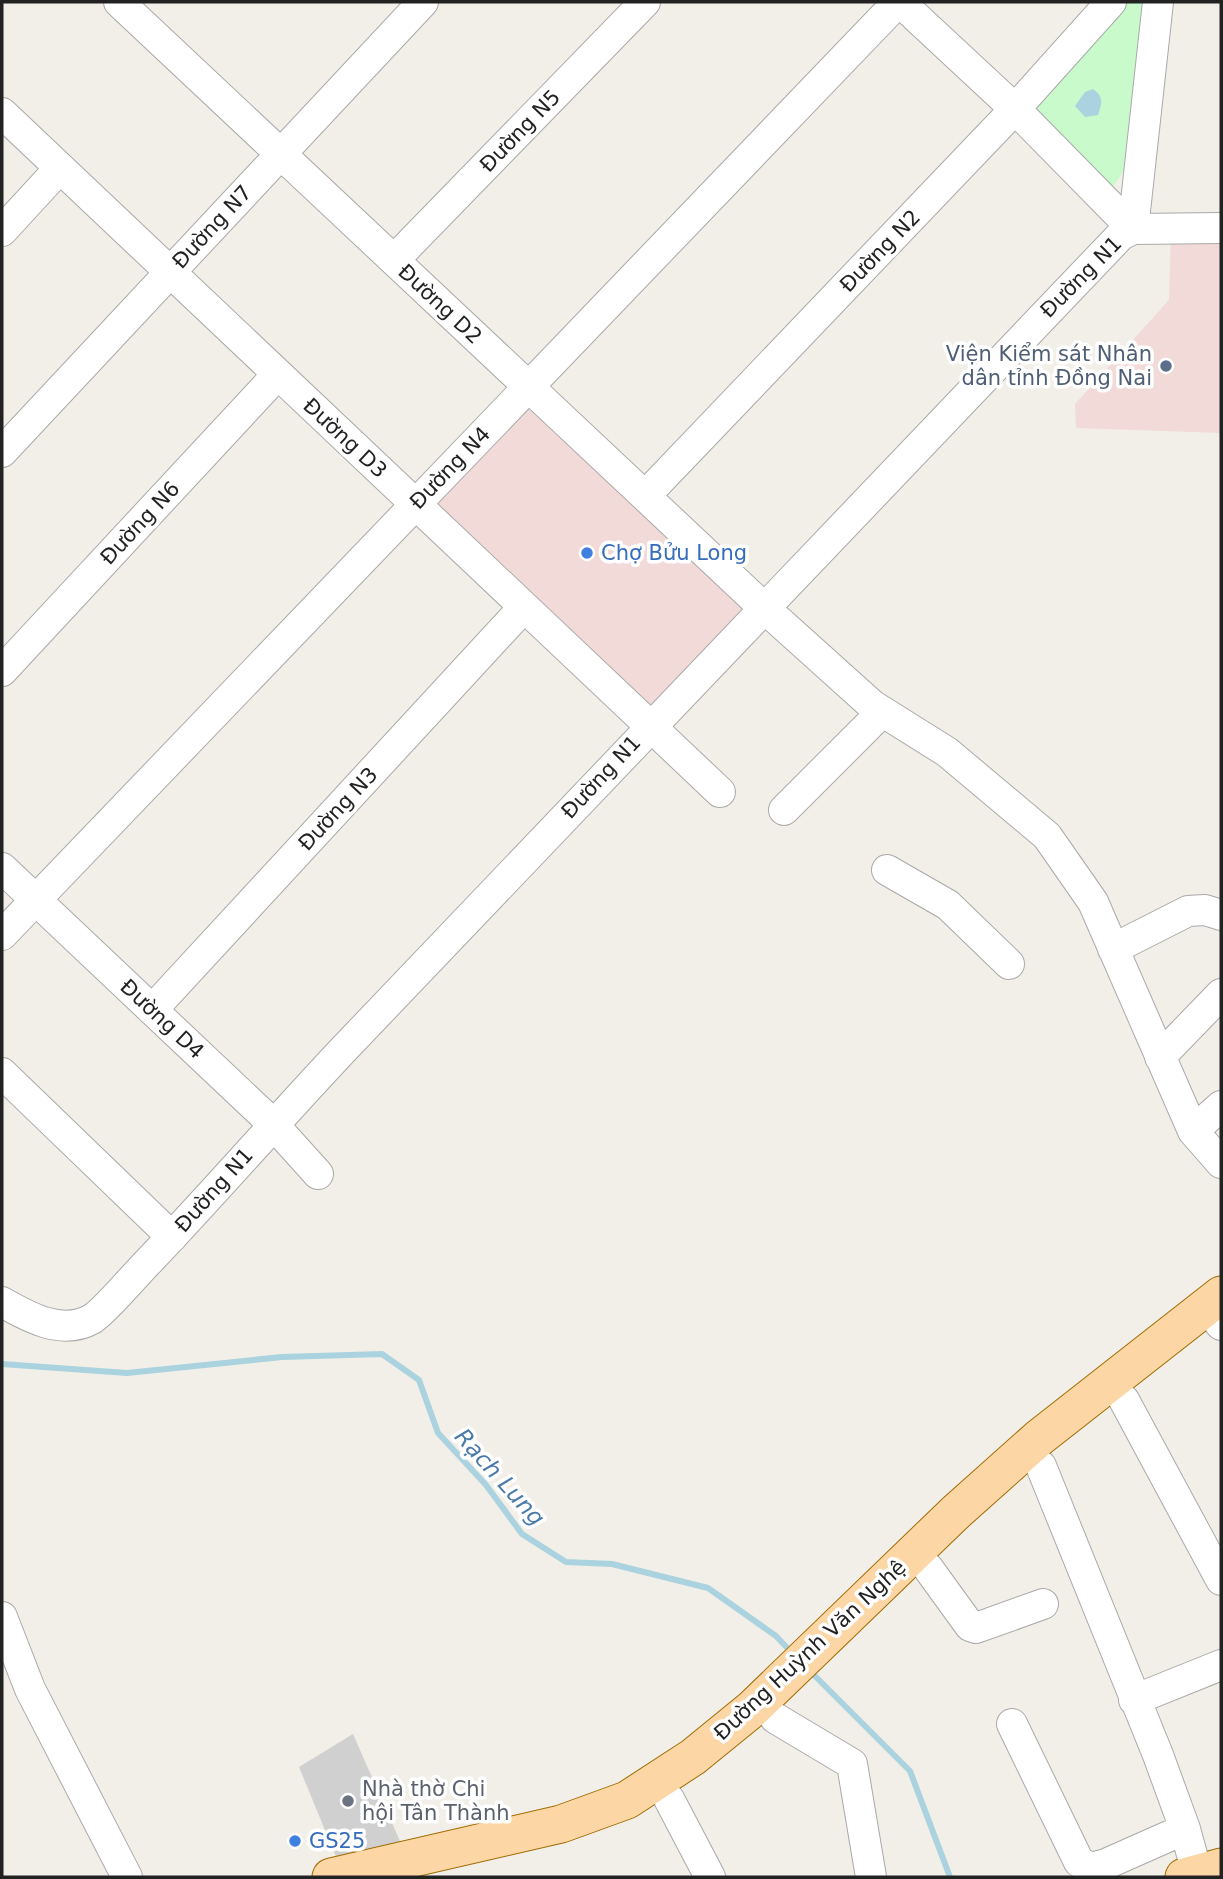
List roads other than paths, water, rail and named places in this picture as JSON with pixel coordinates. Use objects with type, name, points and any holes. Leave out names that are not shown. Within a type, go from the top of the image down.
[{"type":"main road","name":"Đường Huỳnh Văn Nghệ","points":[[331,1877],[561,1824],[627,1800],[693,1757],[753,1708],[808,1670],[928,1568],[1041,1466],[1221,1317]]},
{"type":"main road","name":"Đường Huỳnh Văn Nghệ","points":[[424,1877],[560,1847],[617,1828],[691,1787],[754,1739],[775,1718],[808,1670],[956,1512],[1040,1437],[1221,1317]]},
{"type":"street","name":"Đường D2","points":[[118,2],[762,607],[882,712],[947,752],[1047,836],[1093,902],[1193,1131],[1221,1163]]},
{"type":"street","name":"Đường N7","points":[[2,452],[423,2]]},
{"type":"street","name":"Đường N5","points":[[394,261],[645,2]]},
{"type":"street","points":[[899,2],[1016,109],[1133,229],[1221,228]]},
{"type":"street","name":"Đường N4","points":[[2,935],[899,2]]},
{"type":"street","name":"Đường N2","points":[[645,496],[1016,109],[1111,2]]},
{"type":"street","points":[[1133,229],[1158,2]]},
{"type":"street","name":"Đường D3","points":[[2,113],[720,792]]},
{"type":"street","points":[[2,231],[60,168]]},
{"type":"street","name":"Đường N1","points":[[2,1302],[30,1318],[53,1324],[73,1325],[93,1319],[172,1237],[273,1124],[762,607],[1121,235],[1133,229]]},
{"type":"street","name":"Đường N6","points":[[2,671],[278,374]]},
{"type":"street","name":"Đường N3","points":[[152,1010],[524,607]]},
{"type":"street","points":[[784,810],[882,712]]},
{"type":"street","name":"Đường D4","points":[[2,868],[273,1124],[318,1174]]},
{"type":"street","points":[[887,870],[948,905],[1009,964]]},
{"type":"street","points":[[1113,949],[1188,911],[1205,910],[1221,915]]},
{"type":"street","points":[[1160,1057],[1221,994]]},
{"type":"street","points":[[2,1073],[172,1237]]},
{"type":"street","points":[[1193,1131],[1221,1107]]},
{"type":"street","points":[[1124,1400],[1221,1580]]},
{"type":"street","points":[[1041,1466],[1185,1829],[1205,1868]]},
{"type":"street","points":[[928,1568],[970,1626],[976,1628],[1043,1604]]},
{"type":"street","points":[[2,1617],[30,1689],[127,1877]]},
{"type":"street","points":[[1135,1700],[1221,1665]]},
{"type":"street","points":[[775,1718],[852,1764],[872,1877]]},
{"type":"street","points":[[1012,1724],[1079,1862],[1091,1868],[1106,1864],[1185,1829]]},
{"type":"street","points":[[669,1800],[709,1877]]},
{"type":"water","points":[[1093,89],[1100,98],[1098,115],[1085,117],[1075,106],[1085,92]]},
{"type":"waterway","name":"Rạch Lung","points":[[2,1364],[127,1373],[282,1357],[382,1354],[419,1380],[438,1433],[486,1485],[522,1534],[566,1562],[612,1564],[708,1588],[776,1636],[792,1653]]},
{"type":"waterway","name":"Rạch Lung","points":[[810,1671],[910,1771],[950,1877]]},
{"type":"place","name":"Viện Kiểm sát Nhân dân tỉnh Đồng Nai","points":[[1166,366]]},
{"type":"place","name":"Chợ Bửu Long","points":[[587,553]]},
{"type":"place","name":"Nhà thờ Chi hội Tân Thành","points":[[348,1801]]},
{"type":"place","name":"GS25","points":[[295,1841]]}]
